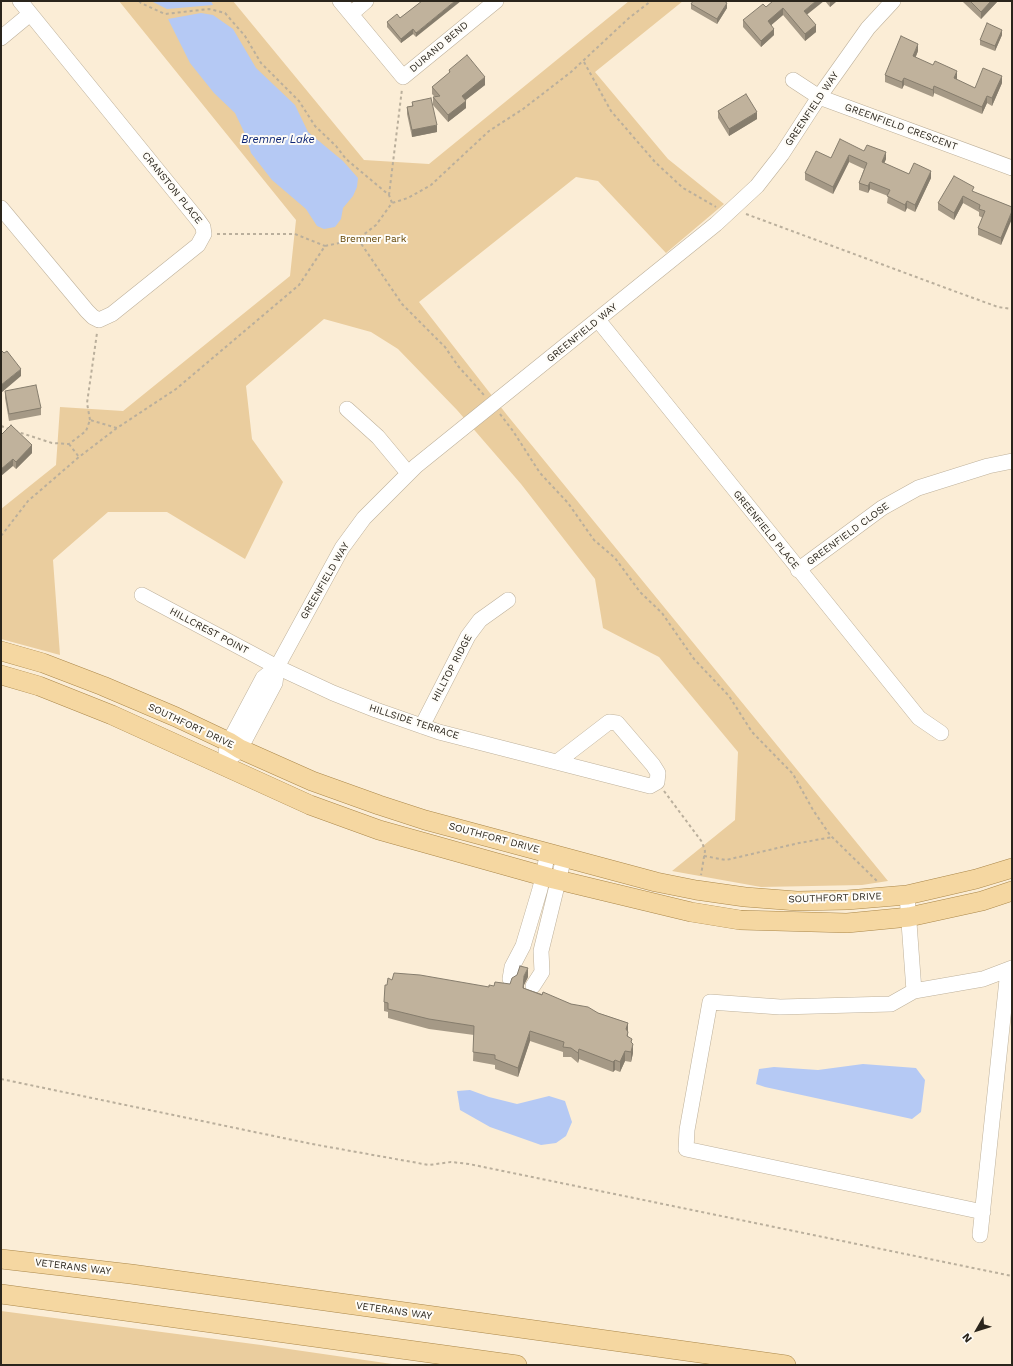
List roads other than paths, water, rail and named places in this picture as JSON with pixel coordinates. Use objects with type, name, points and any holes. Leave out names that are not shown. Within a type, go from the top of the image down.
[{"type":"main road","name":"SOUTHFORT DRIVE","points":[[1,651],[43,664],[103,686],[176,717],[234,746],[312,781],[379,805],[425,820],[656,882],[696,890],[745,897],[797,901],[847,900],[906,895],[976,879],[1012,868]]},
{"type":"main road","points":[[1,675],[39,686],[112,715],[310,805],[379,830],[652,904],[740,920],[847,923],[909,917],[982,901],[1012,891]]},
{"type":"main road","name":"VETERANS WAY","points":[[1,1259],[131,1274],[786,1365]]},
{"type":"main road","points":[[1,1294],[517,1365]]},
{"type":"street","name":"CRANSTON PLACE","points":[[1,208],[87,311],[99,320],[112,314],[192,250],[198,245],[204,234],[203,227],[198,220],[20,1]]},
{"type":"street","name":"DURAND BEND","points":[[340,1],[403,77],[496,1]]},
{"type":"street","points":[[351,14],[366,1]]},
{"type":"street","name":"GREENFIELD WAY","points":[[223,765],[275,683],[276,666],[342,548],[364,518],[408,473],[716,224],[757,186],[782,154],[819,97],[868,28],[893,1]]},
{"type":"street","points":[[1,38],[30,14]]},
{"type":"street","name":"GREENFIELD CRESCENT","points":[[793,80],[819,97],[1012,168]]},
{"type":"street","name":"GREENFIELD PLACE","points":[[598,320],[798,570],[919,718],[941,733]]},
{"type":"street","points":[[347,409],[378,437],[408,473]]},
{"type":"street","name":"GREENFIELD CLOSE","points":[[798,570],[882,508],[918,488],[988,466],[1012,461]]},
{"type":"street","name":"HILLCREST POINT","points":[[142,595],[276,666]]},
{"type":"street","name":"HILLTOP RIDGE","points":[[422,726],[468,636],[480,620],[508,600]]},
{"type":"street","name":"HILLSIDE TERRACE","points":[[276,666],[332,693],[439,732],[650,786],[657,782],[658,773],[653,765],[616,723],[609,722],[557,762]]},
{"type":"street","points":[[533,986],[542,972],[541,951],[556,854]]},
{"type":"street","points":[[510,979],[512,967],[523,946],[552,878]]},
{"type":"street","points":[[906,895],[914,991]]},
{"type":"street","points":[[980,1235],[983,1212],[1010,969],[983,979],[914,991],[891,1004],[780,1007],[710,1002],[687,1130],[686,1149],[983,1212]]},
{"type":"water","points":[[151,1],[211,1],[213,5],[167,9]]},
{"type":"water","name":"Bremner Lake","points":[[201,13],[213,15],[233,29],[256,68],[295,105],[308,132],[343,161],[358,178],[357,187],[353,196],[343,208],[341,219],[335,227],[324,229],[317,226],[306,209],[272,180],[251,153],[245,134],[235,113],[214,93],[190,63],[168,19]]},
{"type":"water","points":[[863,1064],[916,1068],[925,1080],[921,1112],[912,1119],[756,1084],[759,1069],[774,1067],[818,1070]]},
{"type":"water","points":[[470,1090],[489,1097],[517,1104],[549,1096],[565,1101],[572,1122],[566,1136],[556,1143],[541,1145],[490,1127],[460,1110],[457,1091]]},
{"type":"park label","name":"Bremner Park","points":[[373,239]]}]
